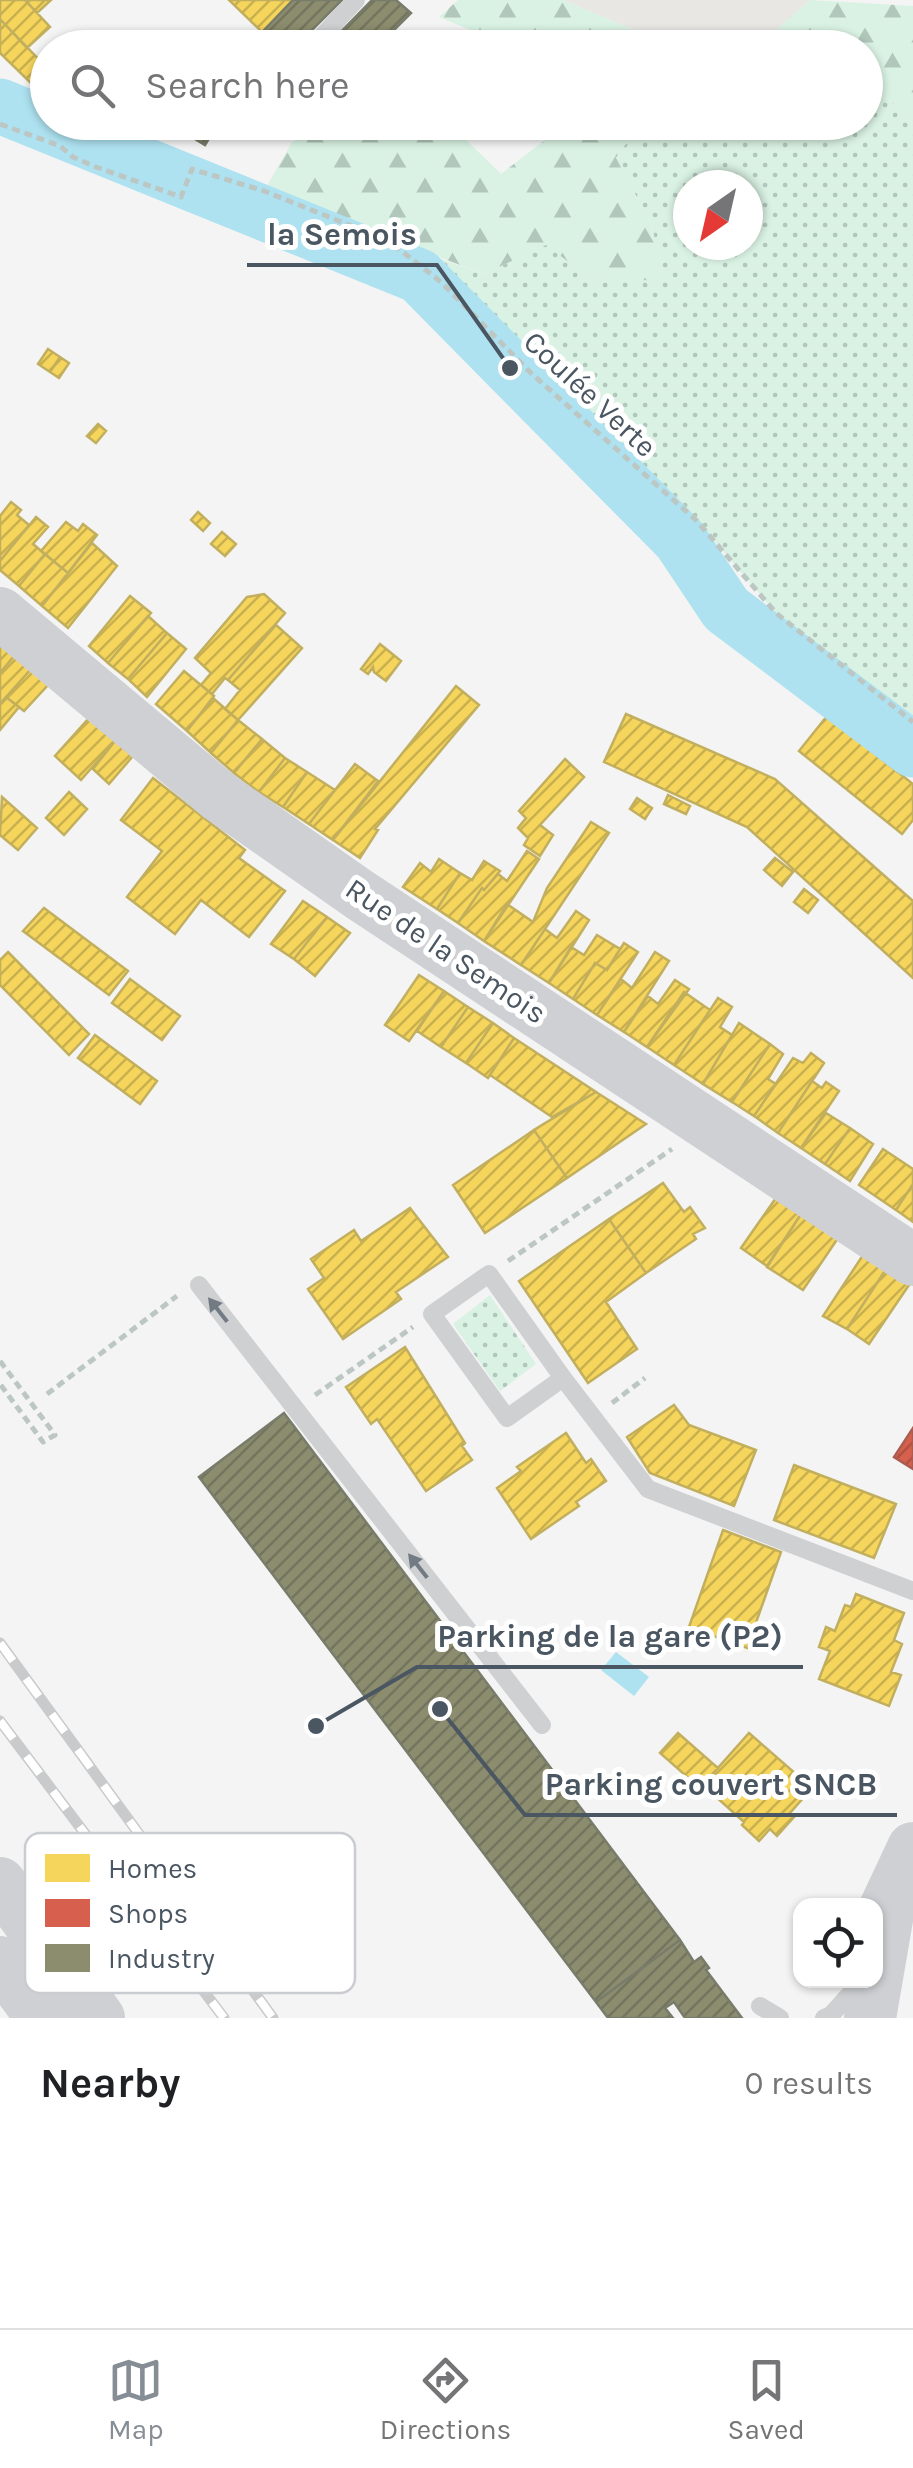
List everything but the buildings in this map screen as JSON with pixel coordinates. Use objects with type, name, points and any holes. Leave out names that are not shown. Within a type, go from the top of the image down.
[{"type":"main road","name":"Rue de la Semois","points":[[0,613],[220,797],[360,895],[913,1260]]},
{"type":"main road","points":[[883,1911],[913,1848]]},
{"type":"main road","points":[[0,1883],[25,1917]]},
{"type":"main road","points":[[0,1962],[42,2018]]},
{"type":"main road","points":[[81,1993],[99,2018]]},
{"type":"lane","points":[[328,30],[356,0]]},
{"type":"lane","points":[[563,1378],[507,1418],[432,1314],[489,1274],[648,1489],[913,1591]]},
{"type":"lane","points":[[199,1286],[542,1726]]},
{"type":"lane","points":[[761,2012],[780,2018]]},
{"type":"path","name":"Coulée Verte","points":[[0,124],[30,135]]},
{"type":"path","name":"Coulée Verte","points":[[44,140],[60,146],[73,158],[181,198],[192,169],[264,191],[389,241],[441,282],[532,374],[696,520],[776,613],[913,722]]},
{"type":"path","points":[[489,1274],[708,1124]]},
{"type":"path","points":[[48,1394],[181,1293]]},
{"type":"path","points":[[309,1399],[432,1314]]},
{"type":"path","points":[[0,1361],[55,1435],[43,1442],[0,1384]]},
{"type":"path","points":[[593,1418],[645,1378]]},
{"type":"shaded area","points":[[563,0],[810,0],[777,30],[634,30]]},
{"type":"green space","points":[[458,0],[563,0],[634,30],[471,30],[439,17]]},
{"type":"green space","points":[[810,0],[913,6],[913,123],[883,94],[883,30],[776,30]]},
{"type":"green space","points":[[883,94],[913,123],[913,722],[776,613],[696,520],[532,374],[441,282],[389,241],[484,274],[546,244],[590,278],[665,280],[651,224],[615,156],[630,140],[883,140]]},
{"type":"green space","points":[[466,140],[501,174],[545,140],[630,140],[615,156],[651,224],[666,281],[590,278],[546,245],[484,274],[264,191],[292,142]]},
{"type":"green space","points":[[490,1295],[536,1364],[500,1391],[453,1324]]},
{"type":"water","points":[[616,1652],[649,1677],[634,1696],[601,1670]]},
{"type":"waterway","points":[[0,106],[30,118]]},
{"type":"waterway","points":[[84,140],[419,276],[680,540],[726,609],[913,750]]},
{"type":"railway","points":[[0,1643],[138,1833]]},
{"type":"railway","points":[[0,1721],[84,1833]]},
{"type":"railway","points":[[205,1993],[224,2018]]},
{"type":"railway","points":[[255,1993],[273,2018]]},
{"type":"place","name":"la Semois","points":[[510,368]]},
{"type":"place","name":"Parking couvert SNCB","points":[[440,1709]]},
{"type":"place","name":"Parking de la gare (P2)","points":[[316,1726]]}]
